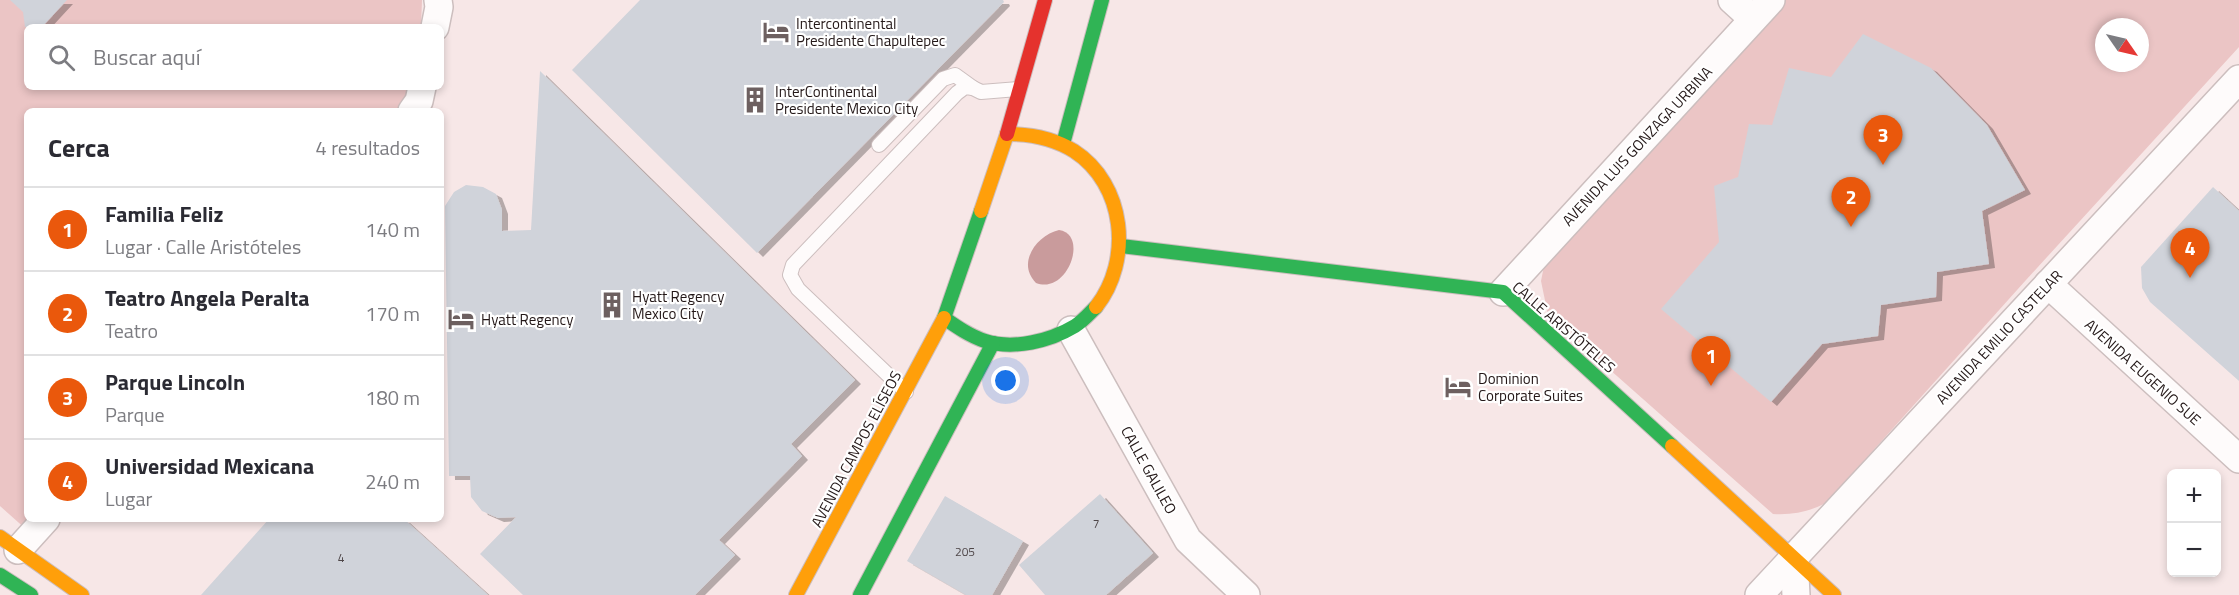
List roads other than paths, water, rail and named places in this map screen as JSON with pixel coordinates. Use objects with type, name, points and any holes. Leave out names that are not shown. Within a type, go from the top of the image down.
[{"type":"street","points":[[436,24],[438,0]]},
{"type":"street","points":[[1007,134],[1035,136],[1063,144],[1088,161],[1103,179],[1114,200],[1120,222],[1121,246],[1117,269],[1107,291],[1093,311],[1071,330],[1052,339],[1032,344],[993,343],[963,331],[944,318],[1007,134],[1045,0]]},
{"type":"street","points":[[1063,144],[1102,0]]},
{"type":"street","points":[[1732,0],[1762,9]]},
{"type":"street","name":"AVENIDA LUIS GONZAGA URBINA","points":[[1503,292],[1762,9]]},
{"type":"street","name":"AVENIDA EMILIO CASTELAR","points":[[1759,595],[2239,79]]},
{"type":"street","points":[[414,108],[420,101],[422,90]]},
{"type":"street","name":"CALLE ARISTÓTELES","points":[[1121,246],[1503,292],[1834,595]]},
{"type":"street","name":"AVENIDA EUGENIO SUE","points":[[2048,284],[2239,459]]},
{"type":"street","name":"AVENIDA CAMPOS ELÍSEOS","points":[[796,595],[944,318]]},
{"type":"street","name":"CALLE GALILEO","points":[[1071,330],[1188,540],[1246,595]]},
{"type":"street","points":[[860,595],[993,343]]},
{"type":"street","points":[[41,522],[9,543],[82,595]]},
{"type":"street","points":[[1794,558],[1796,595]]},
{"type":"street","points":[[0,575],[31,595]]},
{"type":"lane","points":[[879,145],[943,78],[955,75],[981,92],[1019,89]]},
{"type":"lane","points":[[906,392],[798,289],[790,275],[793,265],[800,256],[957,93],[965,87],[974,88]]},
{"type":"place","name":"Intercontinental Presidente Chapultepec","points":[[776,32]]},
{"type":"place","name":"InterContinental Presidente Mexico City","points":[[755,100]]},
{"type":"place","name":"Parque Lincoln","points":[[1883,165]]},
{"type":"place","name":"Teatro Angela Peralta","points":[[1851,227]]},
{"type":"place","name":"Universidad Mexicana","points":[[2190,278]]},
{"type":"place","name":"Hyatt Regency Mexico City","points":[[612,305]]},
{"type":"place","name":"Hyatt Regency","points":[[461,319]]},
{"type":"place","name":"Familia Feliz","points":[[1711,386]]},
{"type":"place","name":"Dominion Corporate Suites","points":[[1458,387]]}]
